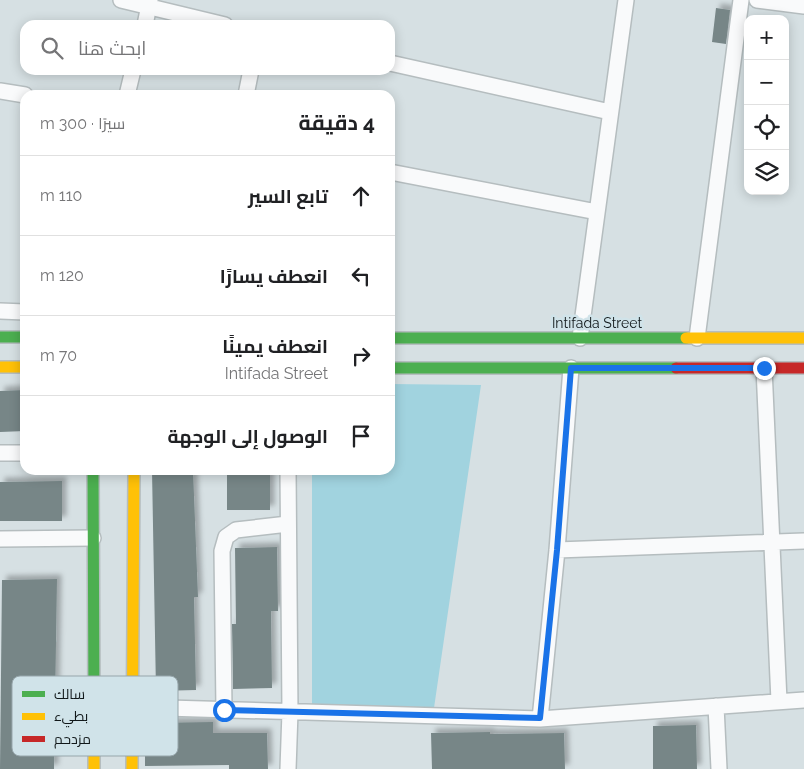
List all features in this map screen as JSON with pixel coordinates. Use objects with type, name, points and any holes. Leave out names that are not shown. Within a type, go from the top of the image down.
[{"type":"main road","points":[[0,337],[20,337]]},
{"type":"main road","name":"Intifada Street","points":[[395,338],[804,338]]},
{"type":"main road","points":[[0,368],[20,368]]},
{"type":"main road","points":[[395,368],[804,368]]},
{"type":"main road","points":[[93,475],[94,676]]},
{"type":"main road","points":[[132,676],[134,475]]},
{"type":"main road","points":[[94,756],[94,769]]},
{"type":"main road","points":[[132,756],[132,769]]},
{"type":"street","points":[[121,0],[150,3],[208,20]]},
{"type":"street","points":[[580,338],[626,0]]},
{"type":"street","points":[[697,338],[741,0]]},
{"type":"street","points":[[757,0],[804,6]]},
{"type":"street","points":[[146,20],[150,3]]},
{"type":"street","points":[[395,64],[610,112]]},
{"type":"street","points":[[127,90],[132,75]]},
{"type":"street","points":[[247,90],[250,75]]},
{"type":"street","points":[[0,91],[20,94]]},
{"type":"street","points":[[395,173],[597,212]]},
{"type":"street","points":[[0,311],[20,312]]},
{"type":"street","points":[[540,718],[557,550],[571,368]]},
{"type":"street","points":[[764,368],[780,702]]},
{"type":"street","points":[[0,453],[20,453]]},
{"type":"street","points":[[288,475],[290,712],[288,769]]},
{"type":"street","points":[[224,710],[222,551],[226,537],[236,530],[288,524]]},
{"type":"street","points":[[0,538],[93,538]]},
{"type":"street","points":[[557,550],[804,541]]},
{"type":"street","points":[[178,708],[540,718],[804,700]]},
{"type":"street","points":[[716,706],[719,769]]},
{"type":"shaded area","points":[[395,384],[481,385],[434,708],[312,705],[312,475],[395,475]]},
{"type":"building","points":[[716,8],[730,10],[726,44],[712,42]]},
{"type":"building","points":[[20,390],[20,431],[0,432],[0,391]]},
{"type":"building","points":[[152,475],[193,475],[198,597],[194,597],[196,690],[178,690],[178,676],[156,676]]},
{"type":"building","points":[[227,475],[270,475],[270,510],[227,510]]},
{"type":"building","points":[[62,481],[62,521],[0,521],[0,482]]},
{"type":"building","points":[[277,547],[278,611],[271,611],[272,688],[233,689],[232,624],[236,624],[235,548]]},
{"type":"building","points":[[57,579],[55,676],[12,676],[12,756],[54,756],[54,769],[0,769],[2,580]]},
{"type":"building","points":[[213,722],[213,733],[267,733],[268,769],[229,769],[229,765],[145,766],[145,756],[178,756],[178,723]]},
{"type":"building","points":[[696,725],[697,769],[653,769],[653,726]]},
{"type":"building","points":[[490,732],[490,734],[564,733],[565,769],[432,769],[431,733]]},
{"type":"traffic: fast","points":[[0,337],[20,337]]},
{"type":"traffic: fast","points":[[395,338],[686,338]]},
{"type":"traffic: fast","points":[[395,368],[676,368]]},
{"type":"traffic: fast","points":[[93,475],[94,676]]},
{"type":"traffic: slow","points":[[686,338],[804,338]]},
{"type":"traffic: slow","points":[[0,367],[20,367]]},
{"type":"traffic: slow","points":[[133,676],[134,475]]},
{"type":"traffic: slow","points":[[94,756],[94,769]]},
{"type":"traffic: slow","points":[[132,756],[132,769]]},
{"type":"traffic: jam","points":[[676,368],[804,368]]},
{"type":"route","points":[[224,710],[540,718],[557,550],[571,368],[764,368]]}]
